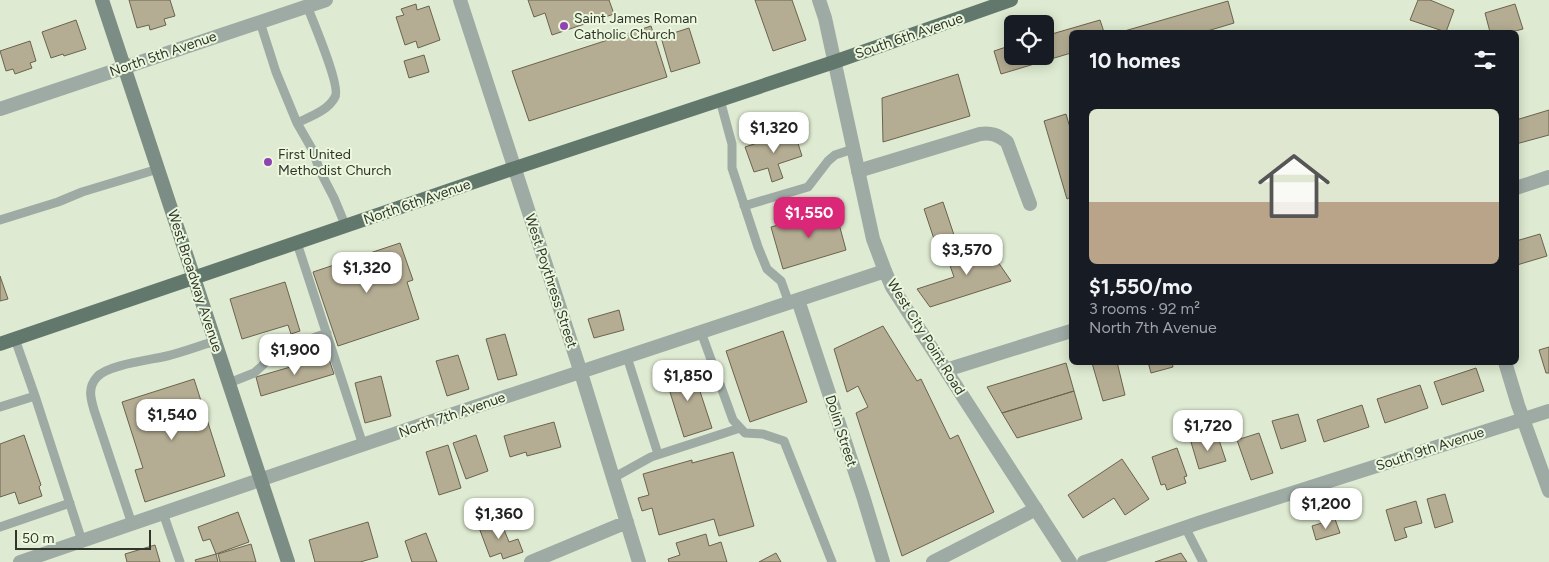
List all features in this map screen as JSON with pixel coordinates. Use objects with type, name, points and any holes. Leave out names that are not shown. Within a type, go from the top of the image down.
[{"type":"main road","name":"West Broadway Avenue","points":[[102,0],[288,562]]},
{"type":"main road","name":"South 6th Avenue","points":[[834,62],[1011,0]]},
{"type":"main road","name":"North 6th Avenue","points":[[0,344],[515,168],[834,62]]},
{"type":"street","name":"North 5th Avenue","points":[[0,109],[326,0]]},
{"type":"street","name":"West Poythress Street","points":[[460,0],[581,373],[639,562]]},
{"type":"street","name":"West City Point Road","points":[[819,0],[825,18],[873,239],[885,272],[892,286],[1070,562]]},
{"type":"street","points":[[858,171],[988,133],[1000,136],[1007,142],[1030,204]]},
{"type":"street","points":[[1519,187],[1549,177]]},
{"type":"street","name":"North 7th Avenue","points":[[20,562],[363,445],[885,272]]},
{"type":"street","name":"Dolin Street","points":[[794,301],[860,487],[883,562]]},
{"type":"street","points":[[946,370],[1069,332]]},
{"type":"street","points":[[1506,365],[1549,491]]},
{"type":"street","name":"South 9th Avenue","points":[[1084,562],[1185,527],[1549,411]]},
{"type":"street","points":[[933,562],[1036,509]]},
{"type":"street","points":[[531,562],[627,522]]},
{"type":"lane","points":[[297,123],[323,110],[335,97],[336,92],[332,73],[307,6]]},
{"type":"lane","points":[[260,22],[276,72],[297,123],[312,149],[346,227]]},
{"type":"lane","points":[[720,100],[732,144],[732,168],[767,269],[781,281],[794,301]]},
{"type":"lane","points":[[744,206],[808,187],[835,155],[853,149]]},
{"type":"lane","points":[[0,220],[158,169]]},
{"type":"lane","points":[[297,243],[363,445]]},
{"type":"lane","points":[[701,332],[733,420],[745,433],[764,434],[784,441],[832,562]]},
{"type":"lane","points":[[229,383],[254,373],[263,365],[271,353],[327,333]]},
{"type":"lane","points":[[14,339],[82,541]]},
{"type":"lane","points":[[132,524],[90,396],[93,383],[97,376],[125,365],[166,356],[215,341]]},
{"type":"lane","points":[[627,357],[658,454]]},
{"type":"lane","points":[[0,407],[34,396]]},
{"type":"lane","points":[[614,478],[650,457],[740,428]]},
{"type":"lane","points":[[0,527],[70,504]]},
{"type":"lane","points":[[163,513],[180,562]]},
{"type":"lane","points":[[1185,527],[1203,562]]},
{"type":"building","points":[[129,0],[170,0],[175,16],[164,19],[166,25],[150,30],[149,25],[137,28]]},
{"type":"building","name":"Saint James Roman Catholic Church","points":[[528,0],[609,0],[614,14],[552,35],[545,13],[534,17]]},
{"type":"building","points":[[755,0],[792,0],[806,40],[773,51]]},
{"type":"building","points":[[1418,0],[1430,0],[1454,10],[1447,30],[1440,30],[1410,20]]},
{"type":"building","points":[[1228,1],[1234,23],[1211,30],[1128,30]]},
{"type":"building","points":[[416,4],[417,10],[429,6],[440,40],[418,48],[416,41],[405,45],[396,17],[404,15],[401,9]]},
{"type":"building","points":[[1515,4],[1523,29],[1489,30],[1485,13]]},
{"type":"building","points":[[76,20],[86,49],[51,58],[42,32]]},
{"type":"building","points":[[1100,20],[1103,30],[1069,30],[1069,54],[1054,58],[1054,33]]},
{"type":"building","points":[[651,26],[667,77],[529,121],[512,71]]},
{"type":"building","points":[[689,28],[700,63],[671,72],[661,37]]},
{"type":"building","points":[[30,41],[36,61],[30,63],[32,68],[15,74],[13,69],[6,71],[0,51]]},
{"type":"building","points":[[1004,48],[1004,65],[1031,65],[1001,74],[994,51]]},
{"type":"building","points":[[424,55],[429,72],[409,78],[404,61]]},
{"type":"building","points":[[958,74],[970,116],[883,142],[882,98]]},
{"type":"building","points":[[1549,110],[1549,135],[1519,143],[1519,119]]},
{"type":"building","points":[[1066,114],[1069,124],[1069,198],[1067,199],[1044,121]]},
{"type":"building","points":[[794,131],[802,156],[778,164],[783,178],[772,182],[768,168],[754,172],[745,147]]},
{"type":"building","points":[[943,202],[955,238],[936,245],[924,209]]},
{"type":"building","points":[[835,209],[846,250],[783,269],[771,227]]},
{"type":"building","points":[[1540,234],[1547,256],[1519,264],[1519,240]]},
{"type":"building","points":[[400,243],[413,280],[407,282],[419,319],[338,346],[313,272]]},
{"type":"building","points":[[989,243],[995,263],[998,262],[1011,281],[930,307],[917,289],[954,277],[947,257]]},
{"type":"building","points":[[0,276],[8,299],[0,301]]},
{"type":"building","points":[[285,282],[300,331],[291,334],[288,325],[242,339],[230,299]]},
{"type":"building","points":[[619,310],[624,330],[594,338],[588,319]]},
{"type":"building","points":[[883,326],[917,381],[921,379],[950,439],[958,435],[994,512],[902,556],[856,413],[868,407],[858,386],[847,392],[834,349]]},
{"type":"building","points":[[783,331],[807,402],[750,422],[726,351]]},
{"type":"building","points":[[505,334],[517,375],[498,380],[486,339]]},
{"type":"building","points":[[1549,347],[1549,373],[1546,373],[1539,350]]},
{"type":"building","points":[[458,355],[469,389],[447,396],[436,361]]},
{"type":"building","points":[[328,356],[334,374],[261,396],[256,377]]},
{"type":"building","points":[[1066,363],[1074,391],[1002,413],[987,387]]},
{"type":"building","points":[[1093,365],[1118,365],[1125,395],[1103,401]]},
{"type":"building","points":[[1149,365],[1173,365],[1173,367],[1151,373]]},
{"type":"building","points":[[692,367],[712,428],[684,437],[665,376]]},
{"type":"building","points":[[1476,368],[1484,391],[1442,405],[1434,382]]},
{"type":"building","points":[[381,376],[391,416],[365,423],[355,383]]},
{"type":"building","points":[[194,379],[225,476],[145,502],[135,470],[143,468],[122,402]]},
{"type":"building","points":[[1420,385],[1428,408],[1385,423],[1377,399]]},
{"type":"building","points":[[1074,391],[1082,419],[1017,438],[1002,413]]},
{"type":"building","points":[[1362,405],[1369,427],[1324,442],[1317,420]]},
{"type":"building","points":[[1298,414],[1306,441],[1281,449],[1272,421]]},
{"type":"building","points":[[554,422],[561,447],[527,456],[526,452],[510,457],[504,436]]},
{"type":"building","points":[[1259,433],[1273,473],[1251,480],[1237,440]]},
{"type":"building","points":[[1217,434],[1226,461],[1199,469],[1191,442]]},
{"type":"building","points":[[24,435],[41,485],[39,487],[42,496],[19,504],[15,492],[0,497],[0,444]]},
{"type":"building","points":[[476,435],[488,471],[466,479],[453,443]]},
{"type":"building","points":[[448,445],[461,488],[439,495],[426,452]]},
{"type":"building","points":[[1177,448],[1187,476],[1184,477],[1186,483],[1167,490],[1165,484],[1161,485],[1152,457]]},
{"type":"building","points":[[733,452],[754,526],[719,536],[714,519],[659,535],[652,508],[642,511],[638,498],[649,495],[643,474],[692,460],[692,463]]},
{"type":"building","points":[[1122,459],[1149,499],[1125,515],[1114,498],[1083,518],[1068,495]]},
{"type":"building","points":[[1445,494],[1453,522],[1435,528],[1427,499]]},
{"type":"building","points":[[1416,501],[1422,523],[1404,528],[1407,537],[1395,541],[1386,510]]},
{"type":"building","points":[[238,512],[249,542],[216,554],[210,539],[203,541],[198,527]]},
{"type":"building","points":[[499,517],[509,542],[518,539],[523,552],[503,559],[501,553],[490,557],[478,525]]},
{"type":"building","points":[[1335,519],[1340,533],[1316,540],[1312,526]]},
{"type":"building","points":[[368,522],[378,557],[360,562],[315,562],[309,540]]},
{"type":"building","points":[[426,533],[437,562],[412,562],[405,541]]},
{"type":"building","points":[[706,534],[709,546],[721,542],[727,562],[669,562],[668,559],[680,555],[676,543]]},
{"type":"building","points":[[251,544],[256,562],[220,562],[218,554]]},
{"type":"building","points":[[155,545],[160,562],[127,562],[125,554]]},
{"type":"building","points":[[776,553],[781,562],[759,562]]},
{"type":"building","points":[[1181,553],[1187,562],[1155,562]]},
{"type":"building","points":[[216,554],[218,562],[196,562],[195,560]]},
{"type":"place","name":"Saint James Roman Catholic Church","points":[[564,26]]},
{"type":"place","name":"First United Methodist Church","points":[[268,162]]}]
